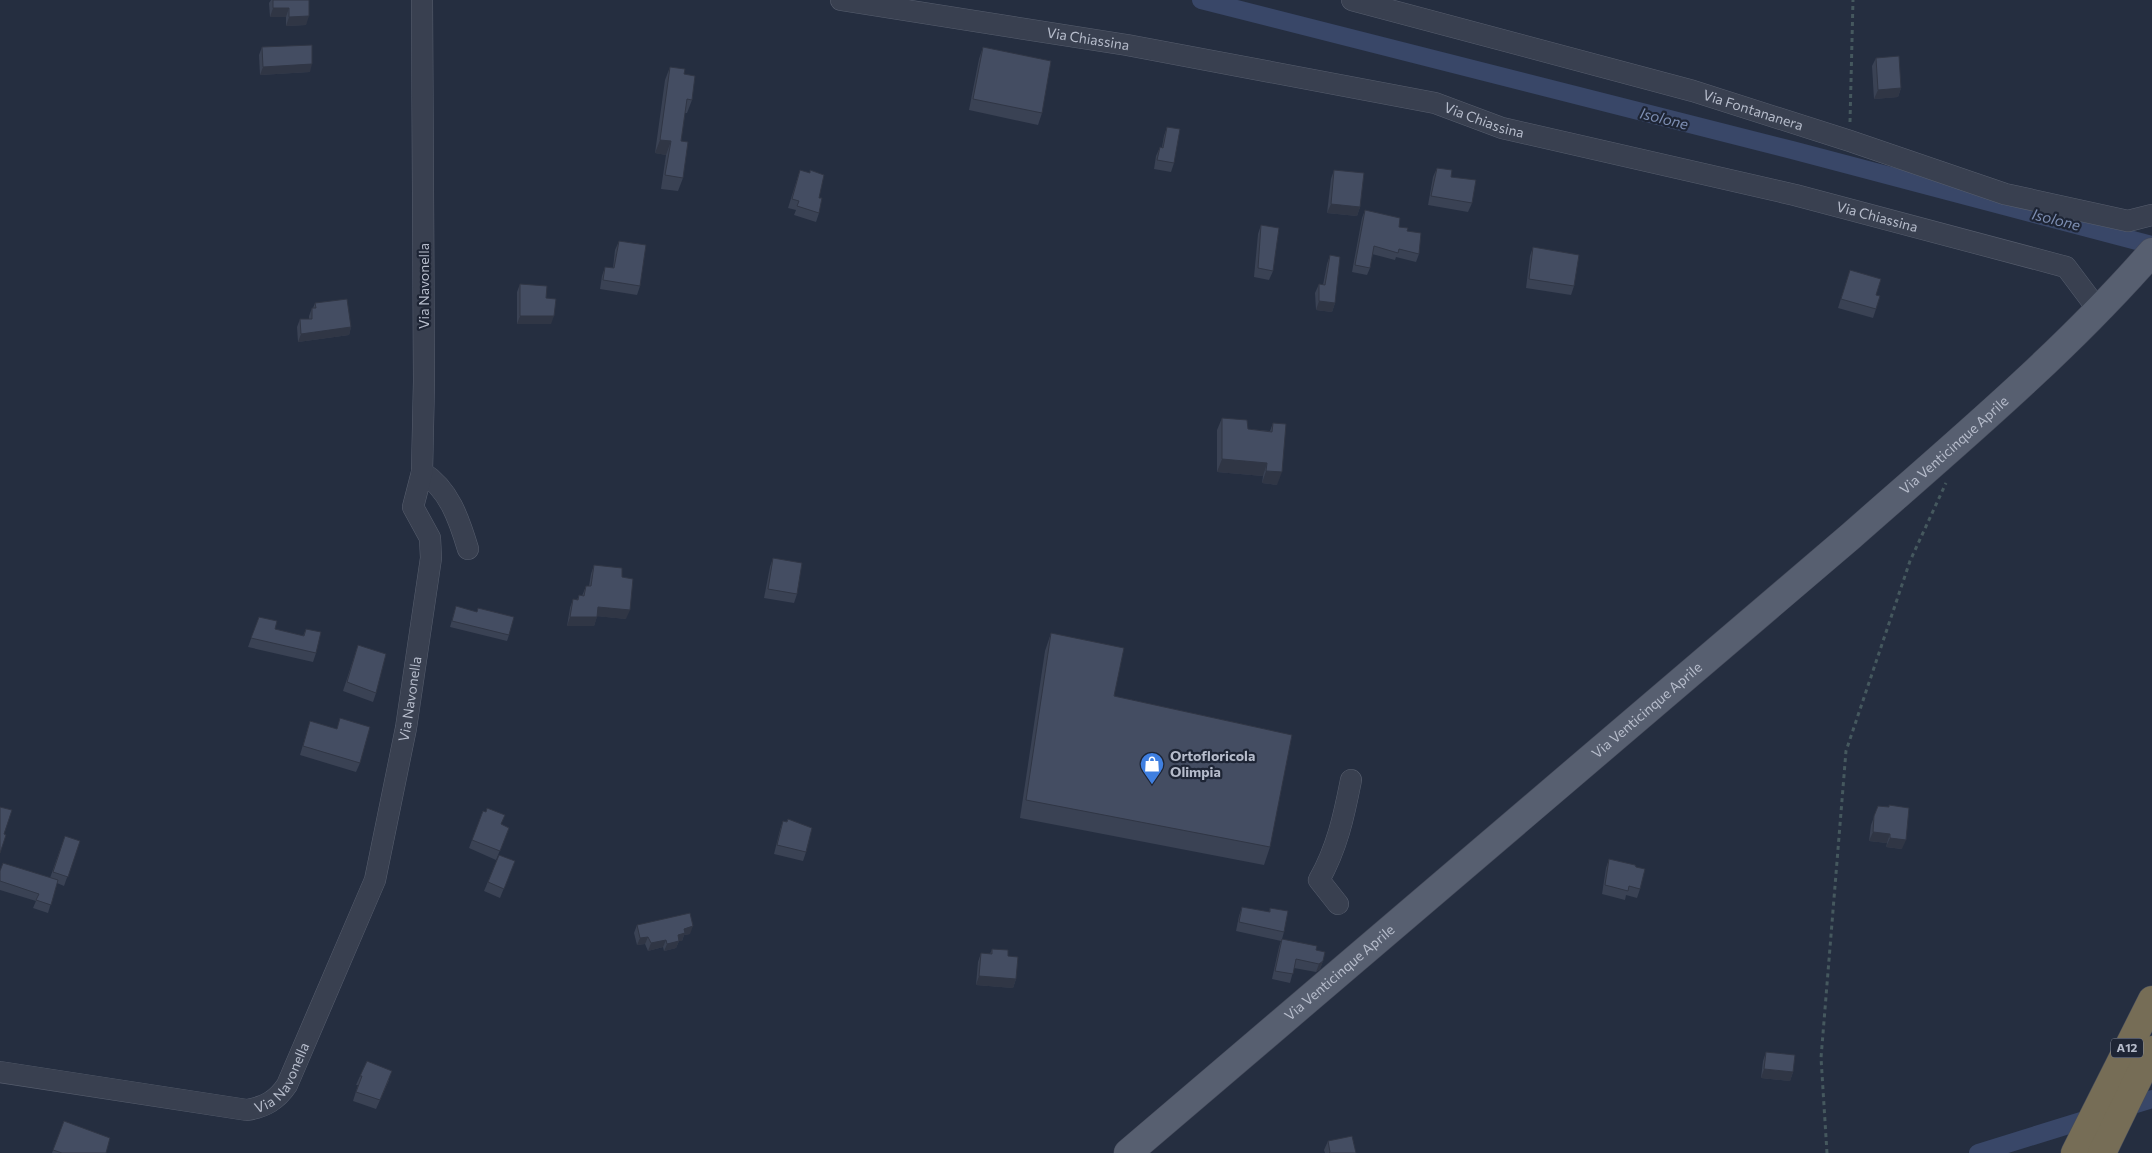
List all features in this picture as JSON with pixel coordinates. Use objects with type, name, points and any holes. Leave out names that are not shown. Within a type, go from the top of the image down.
[{"type":"highway","name":"A12","points":[[2102,1153],[2112,1104],[2152,1000]]},
{"type":"highway","name":"A12","points":[[2079,1142],[2138,1077],[2152,1050]]},
{"type":"main road","name":"Via Venticinque Aprile","points":[[1128,1153],[1851,536],[1961,439],[2098,311],[2152,252]]},
{"type":"street","name":"Via Navonella","points":[[0,1072],[247,1110],[268,1104],[282,1093],[375,880],[406,728],[429,584],[431,558],[430,538],[414,512],[413,507],[421,479],[424,381],[422,0]]},
{"type":"street","name":"Via Chiassina","points":[[841,0],[1127,45],[1435,103],[1502,128],[1795,195],[2066,267],[2098,311]]},
{"type":"street","name":"Via Fontananera","points":[[1352,0],[1693,91],[1850,141],[2005,194],[2128,221],[2152,215]]},
{"type":"street","points":[[421,479],[436,480],[456,513],[468,549]]},
{"type":"street","points":[[1338,904],[1319,880],[1329,862],[1341,830],[1351,780]]},
{"type":"path","points":[[1850,141],[1853,0]]},
{"type":"path","points":[[1827,1153],[1821,1058],[1846,751],[1910,561],[1947,480]]},
{"type":"building","points":[[273,0],[309,0],[309,16],[289,17],[289,8],[273,8]]},
{"type":"building","points":[[312,45],[312,64],[263,67],[262,47]]},
{"type":"building","points":[[983,47],[1051,61],[1042,113],[973,99]]},
{"type":"building","points":[[1899,56],[1901,88],[1878,90],[1876,58]]},
{"type":"building","points":[[670,67],[685,69],[684,74],[695,76],[692,100],[687,99],[681,141],[688,142],[683,178],[665,175],[671,141],[660,140]]},
{"type":"building","points":[[1167,127],[1180,129],[1174,163],[1157,160],[1160,147],[1163,148]]},
{"type":"building","points":[[1437,168],[1452,170],[1451,177],[1476,180],[1472,203],[1431,196]]},
{"type":"building","points":[[800,170],[810,173],[810,170],[824,175],[819,198],[822,198],[819,213],[797,206],[799,201],[792,199]]},
{"type":"building","points":[[1334,170],[1364,173],[1360,207],[1331,204]]},
{"type":"building","points":[[1365,210],[1400,218],[1399,227],[1408,228],[1407,231],[1421,233],[1419,254],[1399,249],[1398,253],[1374,246],[1370,268],[1355,265]]},
{"type":"building","points":[[1261,225],[1279,228],[1273,271],[1258,268]]},
{"type":"building","points":[[619,241],[646,245],[640,286],[603,280],[605,267],[614,268]]},
{"type":"building","points":[[1533,247],[1579,255],[1574,286],[1529,279]]},
{"type":"building","points":[[1330,255],[1340,257],[1335,303],[1319,301],[1319,284],[1325,285]]},
{"type":"building","points":[[1850,270],[1881,279],[1876,295],[1880,296],[1876,309],[1841,299]]},
{"type":"building","points":[[520,284],[547,286],[546,298],[556,299],[554,316],[520,316]]},
{"type":"building","points":[[347,299],[351,327],[301,334],[300,319],[312,319],[312,308],[316,308],[315,303]]},
{"type":"building","points":[[1222,418],[1247,420],[1248,429],[1272,432],[1273,423],[1286,424],[1282,472],[1266,471],[1267,463],[1222,459]]},
{"type":"building","points":[[773,558],[802,563],[797,594],[768,589]]},
{"type":"building","points":[[594,565],[622,568],[622,577],[633,579],[630,610],[598,607],[597,617],[570,617],[573,599],[578,600],[579,595],[584,596],[586,586],[591,586]]},
{"type":"building","points":[[456,606],[477,612],[478,608],[514,617],[509,635],[452,621]]},
{"type":"building","points":[[259,617],[277,621],[275,629],[304,636],[306,629],[321,632],[316,653],[251,638]]},
{"type":"building","name":"Ortofloricola Olimpia","points":[[1051,633],[1124,648],[1114,696],[1292,735],[1270,847],[1026,800]]},
{"type":"building","points":[[358,645],[386,654],[376,693],[347,682]]},
{"type":"building","points":[[340,718],[370,727],[360,763],[303,746],[310,721],[337,729]]},
{"type":"building","points":[[1889,805],[1909,808],[1906,840],[1890,838],[1890,834],[1873,832],[1874,816],[1878,806],[1889,807]]},
{"type":"building","points":[[0,807],[12,810],[0,853]]},
{"type":"building","points":[[487,808],[505,815],[501,824],[509,828],[500,851],[472,840],[483,811],[486,812]]},
{"type":"building","points":[[788,819],[812,828],[806,852],[777,845],[783,821],[787,822]]},
{"type":"building","points":[[65,836],[80,841],[68,877],[53,872]]},
{"type":"building","points":[[499,855],[515,861],[504,889],[488,882]]},
{"type":"building","points":[[1609,859],[1645,869],[1640,889],[1629,886],[1628,891],[1605,885]]},
{"type":"building","points":[[3,863],[58,880],[51,905],[36,900],[39,894],[0,881],[0,871]]},
{"type":"building","points":[[1242,907],[1270,912],[1270,908],[1288,911],[1284,932],[1239,922]]},
{"type":"building","points":[[690,913],[693,926],[684,929],[685,933],[678,935],[679,941],[667,944],[666,940],[651,943],[648,937],[640,938],[637,925]]},
{"type":"building","points":[[1282,939],[1317,946],[1316,950],[1325,952],[1323,961],[1319,964],[1296,959],[1293,974],[1275,971]]},
{"type":"building","points":[[992,949],[1008,950],[1008,956],[1018,957],[1016,979],[979,976],[981,953],[992,954]]},
{"type":"building","points":[[1766,1052],[1795,1055],[1793,1072],[1764,1069]]},
{"type":"building","points":[[367,1061],[392,1071],[380,1100],[356,1092],[362,1076],[360,1076]]},
{"type":"building","points":[[64,1121],[110,1138],[106,1153],[62,1153],[53,1150]]},
{"type":"building","points":[[1352,1136],[1356,1153],[1329,1153],[1328,1141]]},
{"type":"waterway","name":"Isolone","points":[[1201,0],[1792,150],[2152,245]]},
{"type":"waterway","points":[[1978,1153],[2152,1099]]},
{"type":"place","name":"Ortofloricola Olimpia","points":[[1152,785]]}]
